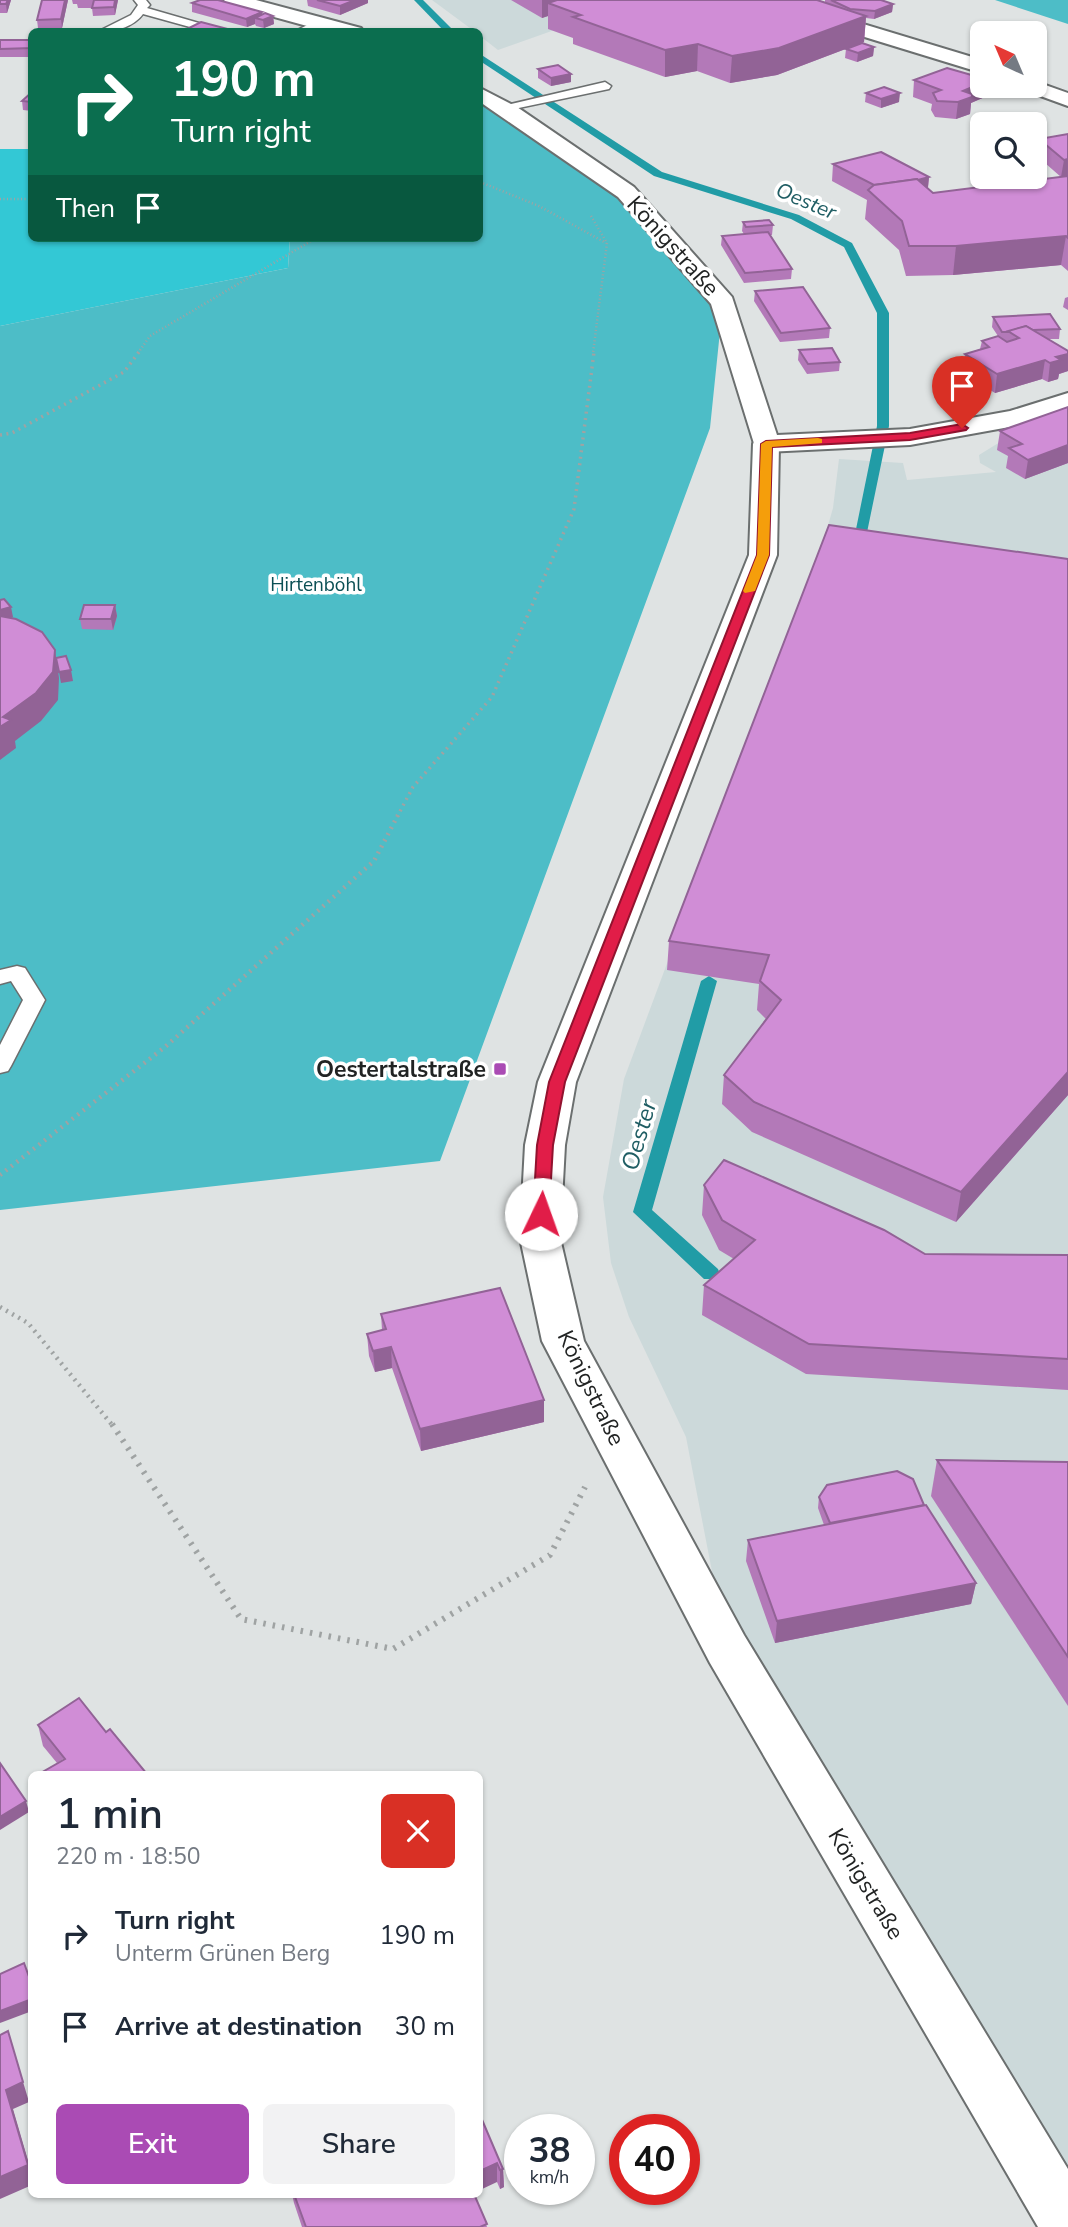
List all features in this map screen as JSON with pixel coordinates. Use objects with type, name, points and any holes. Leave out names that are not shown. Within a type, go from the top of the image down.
[{"type":"street","points":[[234,0],[341,28]]},
{"type":"street","points":[[764,0],[970,64]]},
{"type":"street","points":[[1047,81],[1068,85]]},
{"type":"street","points":[[1047,92],[1068,100]]},
{"type":"street","name":"Königstraße","points":[[483,95],[516,104],[626,192],[723,302],[766,444],[763,555],[557,1082],[545,1145],[540,1238],[563,1341],[727,1649],[1068,2223]]},
{"type":"street","points":[[766,444],[910,437],[1015,418],[1068,401]]},
{"type":"lane","points":[[112,28],[135,17],[140,5],[212,28]]},
{"type":"lane","points":[[308,28],[322,22]]},
{"type":"lane","points":[[516,104],[606,86]]},
{"type":"lane","points":[[0,977],[17,973],[34,1000],[0,1066]]},
{"type":"path","points":[[483,183],[539,206],[607,243]]},
{"type":"path","points":[[0,199],[28,199]]},
{"type":"path","points":[[0,1175],[165,1047],[374,860],[413,787],[492,697],[574,509],[607,243],[588,212]]},
{"type":"path","points":[[0,435],[12,433],[124,372],[150,336],[309,242]]},
{"type":"path","points":[[0,1307],[28,1323],[110,1421],[241,1619],[393,1649],[550,1555],[613,1433]]},
{"type":"shaded area","points":[[432,0],[639,0],[498,50],[483,38],[483,28],[470,28]]},
{"type":"shaded area","points":[[0,149],[28,149],[28,242],[290,242],[288,268],[0,326]]},
{"type":"shaded area","points":[[1068,418],[1068,2181],[727,1649],[686,1437],[629,1317],[611,1263],[603,1197],[624,1079],[821,550],[833,508],[839,459],[903,463],[907,480],[996,472],[980,463],[979,455],[1000,442]]},
{"type":"green space","points":[[995,0],[1068,0],[1068,24]]},
{"type":"green space","name":"Hirtenböhl","points":[[483,96],[510,111],[626,192],[723,302],[710,428],[440,1161],[0,1210],[0,326],[288,268],[290,242],[483,242]]},
{"type":"building","points":[[42,0],[65,0],[61,19],[37,20]]},
{"type":"building","points":[[94,0],[115,0],[114,7],[92,8]]},
{"type":"building","points":[[218,0],[262,12],[246,19],[192,3]]},
{"type":"building","points":[[317,0],[355,0],[340,6]]},
{"type":"building","points":[[557,0],[817,0],[866,16],[779,48],[732,56],[698,44],[665,50],[573,17],[581,15],[548,3]]},
{"type":"building","points":[[831,0],[881,0],[893,4],[875,11],[850,9]]},
{"type":"building","points":[[265,13],[273,16],[263,20],[255,18]]},
{"type":"building","points":[[201,22],[224,28],[189,28]]},
{"type":"building","points":[[0,40],[28,40],[28,48],[0,49]]},
{"type":"building","points":[[862,43],[874,47],[858,53],[846,49]]},
{"type":"building","points":[[558,65],[571,74],[551,78],[538,69]]},
{"type":"building","points":[[947,68],[970,75],[970,88],[963,91],[970,93],[970,98],[958,102],[937,101],[933,93],[941,90],[914,80]]},
{"type":"building","points":[[884,87],[900,93],[881,99],[866,93]]},
{"type":"building","points":[[1068,134],[1068,159],[1064,160],[1047,146],[1047,138]]},
{"type":"building","points":[[881,152],[929,177],[874,185],[833,164]]},
{"type":"building","points":[[1068,176],[1068,238],[1066,236],[956,246],[909,246],[902,221],[868,190],[874,185],[917,179],[933,193],[970,188],[1047,189],[1047,179]]},
{"type":"building","points":[[769,220],[773,225],[746,227],[743,222]]},
{"type":"building","points":[[768,232],[792,269],[745,273],[722,236]]},
{"type":"building","points":[[803,287],[830,328],[781,333],[755,291]]},
{"type":"building","points":[[1050,314],[1060,329],[1033,330],[1026,326],[1002,332],[993,317]]},
{"type":"building","points":[[1026,326],[1068,351],[1068,354],[1056,357],[1061,360],[1050,363],[1045,360],[997,374],[965,354],[989,347],[982,341],[998,336],[1007,342],[1019,338],[1008,331]]},
{"type":"building","points":[[832,348],[840,362],[808,364],[799,350]]},
{"type":"building","points":[[1068,407],[1068,445],[1028,460],[1009,448],[1022,444],[1000,431]]},
{"type":"building","points":[[829,525],[1068,559],[1068,1072],[961,1192],[754,1102],[724,1075],[781,1000],[760,981],[769,955],[669,941]]},
{"type":"building","points":[[4,599],[11,607],[0,610],[0,600]]},
{"type":"building","points":[[84,605],[115,605],[111,619],[80,619]]},
{"type":"building","points":[[0,616],[16,619],[42,632],[55,650],[53,672],[36,693],[3,717],[11,720],[0,727]]},
{"type":"building","points":[[66,656],[71,670],[59,672],[56,658]]},
{"type":"building","points":[[724,1160],[884,1230],[925,1254],[1068,1255],[1068,1359],[809,1344],[704,1285],[755,1240],[722,1220],[704,1185]]},
{"type":"building","points":[[500,1288],[544,1400],[420,1429],[391,1347],[373,1351],[367,1334],[386,1329],[381,1314]]},
{"type":"building","points":[[937,1460],[1068,1462],[1068,1657]]},
{"type":"building","points":[[897,1471],[913,1479],[924,1505],[830,1523],[819,1497],[827,1485]]},
{"type":"building","points":[[926,1505],[976,1583],[777,1621],[748,1540]]},
{"type":"building","points":[[79,1698],[106,1732],[110,1729],[145,1771],[44,1771],[65,1759],[38,1725]]},
{"type":"building","points":[[0,1763],[26,1801],[0,1817]]},
{"type":"building","points":[[24,1963],[28,1974],[28,2000],[0,2011],[0,1974]]},
{"type":"building","points":[[8,2031],[23,2082],[6,2090],[28,2165],[0,2177],[0,2035]]},
{"type":"building","points":[[483,2122],[503,2169],[500,2170],[497,2163],[483,2170]]},
{"type":"building","points":[[295,2198],[476,2198],[487,2224],[480,2227],[306,2227]]},
{"type":"waterway","name":"Oester","points":[[418,0],[447,28]]},
{"type":"waterway","name":"Oester","points":[[483,59],[658,174],[795,217],[848,245],[883,313],[883,426],[860,539]]},
{"type":"waterway","name":"Oester","points":[[709,981],[642,1212],[711,1274]]},
{"type":"slow traffic","points":[[749,591],[763,555],[766,444],[818,441]]},
{"type":"place","name":"Oestertalstraße","points":[[500,1069]]},
{"type":"route","points":[[541,1214],[545,1145],[557,1082],[763,555],[766,444],[910,437],[962,428]]}]
